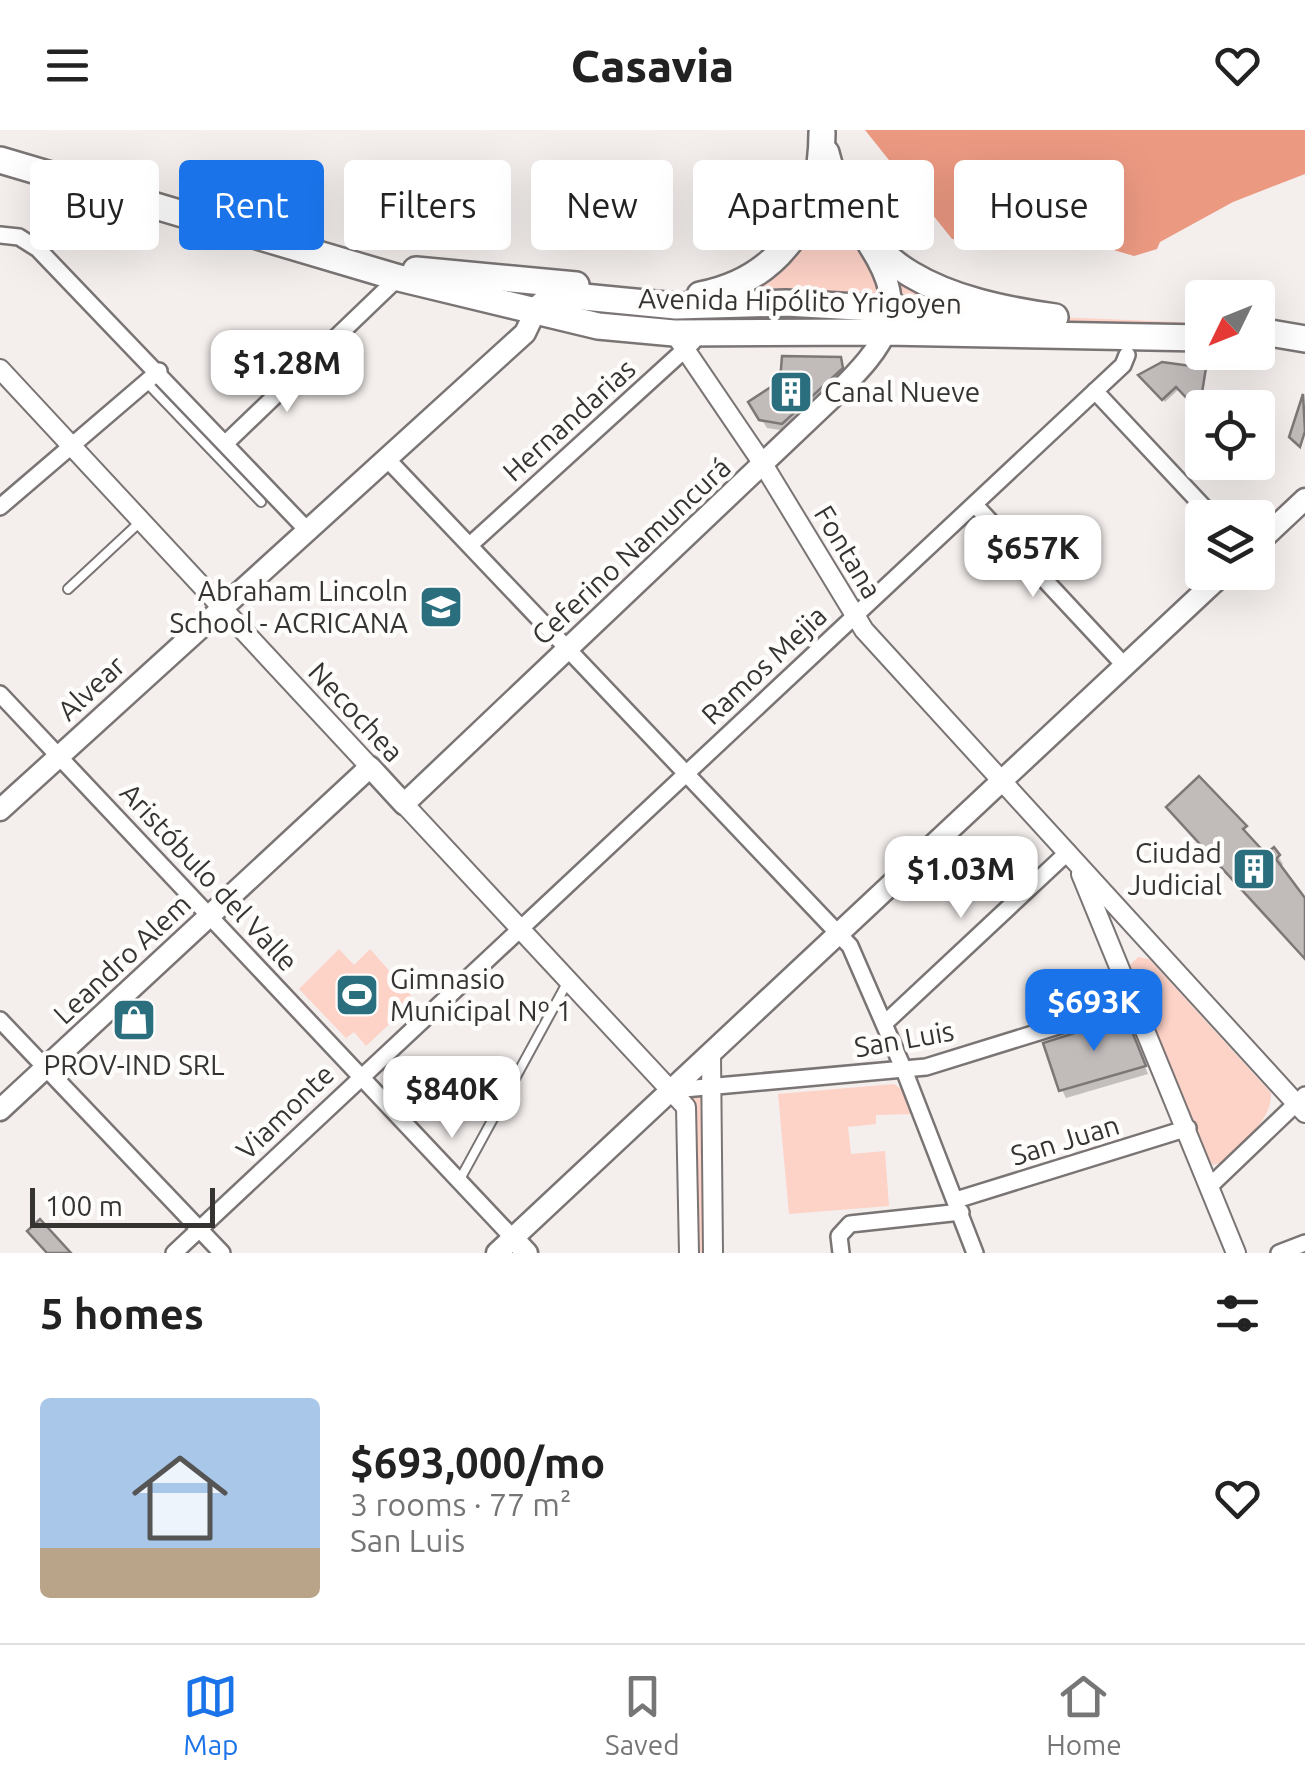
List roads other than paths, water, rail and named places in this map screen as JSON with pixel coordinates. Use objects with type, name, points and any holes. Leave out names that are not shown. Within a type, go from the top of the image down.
[{"type":"highway","points":[[822,132],[830,160]]},
{"type":"highway","points":[[0,160],[356,264],[403,273],[673,296],[730,288],[772,263],[800,229],[819,182],[822,132]]},
{"type":"highway","points":[[881,250],[922,282],[969,302],[1056,317]]},
{"type":"highway","name":"Avenida Hipólito Yrigoyen","points":[[403,273],[535,312],[598,326],[688,338],[889,320],[1119,345],[1185,339]]},
{"type":"highway","points":[[535,312],[548,300],[563,294],[676,306],[786,304],[889,320],[1056,317],[1185,322]]},
{"type":"highway","points":[[1275,333],[1305,339]]},
{"type":"highway","points":[[1275,347],[1305,352]]},
{"type":"main road","points":[[872,250],[882,268],[889,320]]},
{"type":"main road","name":"Alvear","points":[[0,810],[220,607],[248,589],[525,333],[535,312]]},
{"type":"main road","name":"Ceferino Namuncurá","points":[[404,804],[866,364],[889,320]]},
{"type":"main road","points":[[1275,527],[1305,498]]},
{"type":"main road","points":[[497,1253],[520,1246],[674,1090],[1001,778],[1205,590]]},
{"type":"main road","name":"Necochea","points":[[370,767],[404,804]]},
{"type":"main road","name":"Leandro Alem","points":[[0,1110],[370,767]]},
{"type":"street","points":[[0,234],[19,237],[38,250],[152,377],[226,442],[309,532]]},
{"type":"street","points":[[226,442],[403,273]]},
{"type":"street","name":"Fontana","points":[[688,338],[854,616],[1302,1104]]},
{"type":"street","name":"Hernandarias","points":[[470,545],[688,338]]},
{"type":"street","name":"Ramos Mejia","points":[[520,927],[1124,366],[1119,345]]},
{"type":"street","name":"Necochea","points":[[0,368],[370,767]]},
{"type":"street","points":[[0,507],[152,377]]},
{"type":"street","points":[[1096,391],[1197,500]]},
{"type":"street","points":[[388,460],[850,946],[885,1022],[976,1253]]},
{"type":"street","points":[[976,505],[1124,664]]},
{"type":"street","name":"Aristóbulo del Valle","points":[[0,694],[520,1246]]},
{"type":"street","name":"Necochea","points":[[404,804],[674,1090]]},
{"type":"street","points":[[885,1022],[1072,856],[1212,1185],[1236,1253]]},
{"type":"street","name":"Viamonte","points":[[174,1253],[520,927]]},
{"type":"street","points":[[1123,972],[1126,958],[1136,946],[1154,946]]},
{"type":"street","name":"San Luis","points":[[674,1090],[904,1070],[1136,1002]]},
{"type":"street","points":[[0,1020],[222,1253]]},
{"type":"street","points":[[712,1055],[712,1253]]},
{"type":"street","points":[[674,1090],[686,1106],[690,1253]]},
{"type":"street","points":[[1212,1185],[1302,1104]]},
{"type":"street","name":"San Juan","points":[[841,1253],[839,1236],[850,1224],[959,1206],[1188,1128]]},
{"type":"street","points":[[1279,1253],[1305,1243]]},
{"type":"lane","points":[[152,377],[260,502]]},
{"type":"lane","points":[[68,589],[140,522]]},
{"type":"lane","points":[[459,1181],[569,979]]},
{"type":"place","name":"Canal Nueve","points":[[791,392]]},
{"type":"place","name":"Abraham Lincoln School - ACRICANA","points":[[441,607]]},
{"type":"place","name":"Ciudad Judicial","points":[[1254,869]]},
{"type":"place","name":"Gimnasio Municipal Nº 1","points":[[357,995]]},
{"type":"place","name":"PROV-IND SRL","points":[[134,1020]]}]
